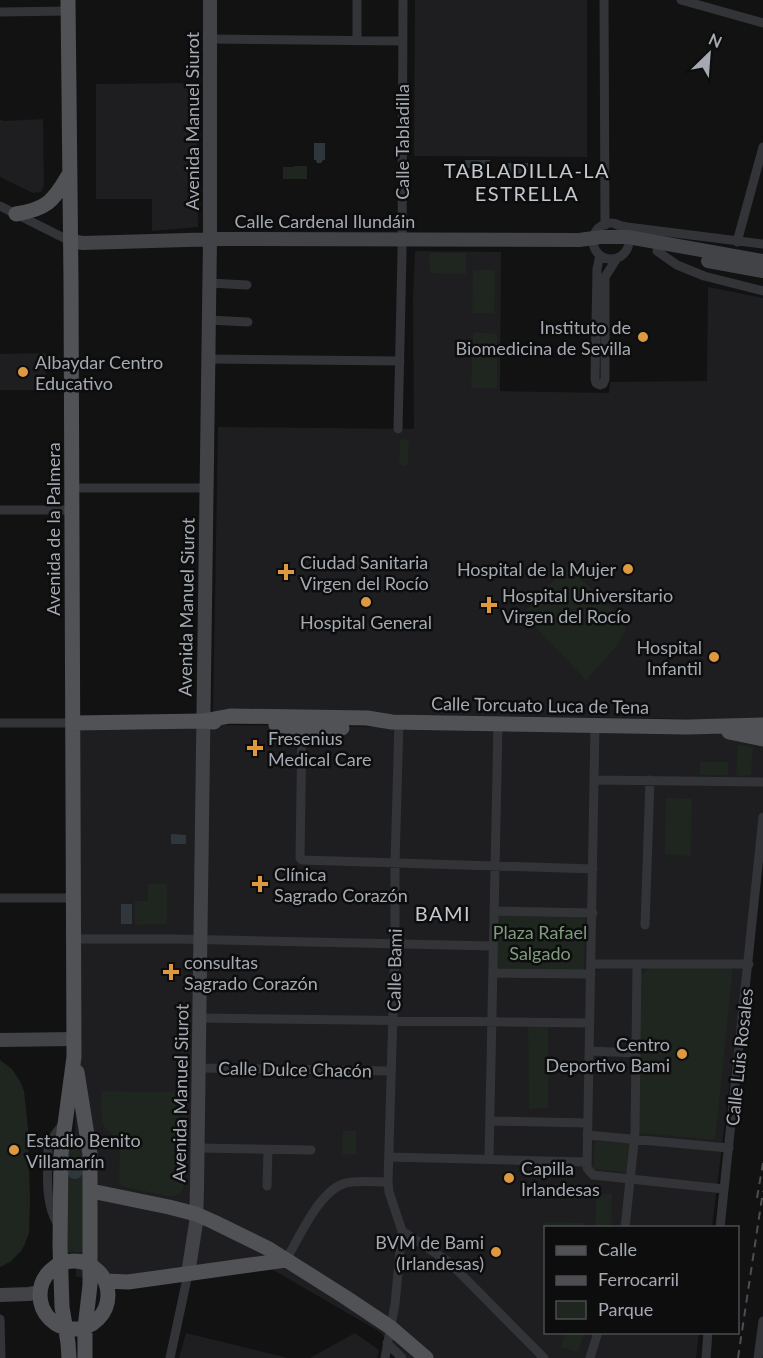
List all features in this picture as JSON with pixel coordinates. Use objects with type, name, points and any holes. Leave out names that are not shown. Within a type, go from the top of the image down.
[{"type":"main road","name":"Avenida Manuel Siurot","points":[[188,1274],[196,1214],[210,239],[210,0]]},
{"type":"main road","name":"Avenida de la Palmera","points":[[68,6],[74,1057]]},
{"type":"main road","points":[[16,214],[34,211],[49,203],[59,192],[70,173]]},
{"type":"main road","name":"Calle Cardenal Ilundáin","points":[[70,241],[82,243],[210,239],[402,240],[591,244],[628,241],[763,261]]},
{"type":"main road","name":"Calle Cardenal Ilundáin","points":[[628,241],[657,251],[763,272]]},
{"type":"main road","name":"Calle Torcuato Luca de Tena","points":[[203,721],[230,716],[366,718],[396,722],[498,724],[687,727],[763,725]]},
{"type":"main road","name":"Calle Torcuato Luca de Tena","points":[[73,723],[203,721],[302,728],[368,727],[396,722]]},
{"type":"main road","name":"Calle Torcuato Luca de Tena","points":[[687,727],[731,732],[763,739]]},
{"type":"main road","points":[[0,1040],[74,1039]]},
{"type":"main road","points":[[69,1358],[62,1307],[60,1264],[61,1154],[74,1057]]},
{"type":"main road","points":[[74,1057],[90,1154],[90,1285],[84,1358]]},
{"type":"main road","points":[[91,1191],[196,1214],[269,1249],[390,1327],[426,1358]]},
{"type":"main road","points":[[105,1281],[128,1282],[286,1260]]},
{"type":"main road","points":[[80,1262],[90,1265],[105,1281],[108,1298],[106,1307],[101,1316],[86,1328],[65,1328],[57,1325],[49,1319],[37,1296],[46,1275],[60,1264],[80,1262]]},
{"type":"main road","points":[[107,1302],[128,1282]]},
{"type":"main road","points":[[0,1295],[37,1296]]},
{"type":"street","points":[[357,0],[357,41]]},
{"type":"street","name":"Calle Tabladilla","points":[[399,429],[403,0]]},
{"type":"street","points":[[604,0],[604,225]]},
{"type":"street","points":[[681,0],[763,23]]},
{"type":"street","points":[[0,12],[68,6]]},
{"type":"street","points":[[210,39],[403,41]]},
{"type":"street","points":[[738,242],[763,147]]},
{"type":"street","points":[[0,206],[70,241]]},
{"type":"street","points":[[617,225],[624,230],[628,241],[624,253],[617,258],[605,277],[600,365],[597,269],[591,244],[596,231],[604,225],[613,224],[763,244]]},
{"type":"street","points":[[591,244],[610,259],[617,258]]},
{"type":"street","name":"Calle Cardenal Ilundáin","points":[[657,251],[677,265],[704,276],[763,291]]},
{"type":"street","points":[[209,283],[247,285]]},
{"type":"street","points":[[208,320],[248,322]]},
{"type":"street","points":[[207,359],[400,361]]},
{"type":"street","points":[[72,488],[206,488]]},
{"type":"street","points":[[0,510],[72,510]]},
{"type":"street","name":"Calle Bami","points":[[396,722],[395,945],[388,1182],[402,1231]]},
{"type":"street","name":"Calle Torcuato Luca de Tena","points":[[0,723],[73,723]]},
{"type":"street","points":[[489,1159],[498,724]]},
{"type":"street","points":[[595,725],[587,1168],[593,1174],[724,1189]]},
{"type":"street","points":[[302,728],[300,858],[302,860],[593,869]]},
{"type":"street","points":[[594,780],[763,782]]},
{"type":"street","points":[[645,925],[650,780]]},
{"type":"street","name":"Calle Luis Rosales","points":[[720,1226],[763,818]]},
{"type":"street","points":[[0,898],[74,898]]},
{"type":"street","points":[[494,911],[593,913]]},
{"type":"street","points":[[73,939],[493,946]]},
{"type":"street","points":[[493,973],[591,969],[637,964],[748,964]]},
{"type":"street","points":[[625,1226],[634,1140],[637,964]]},
{"type":"street","points":[[199,1018],[591,1023]]},
{"type":"street","points":[[590,1051],[636,1053]]},
{"type":"street","name":"Calle Dulce Chacón","points":[[198,1068],[391,1071]]},
{"type":"street","points":[[490,1121],[588,1124]]},
{"type":"street","points":[[587,1135],[729,1148]]},
{"type":"street","points":[[197,1148],[310,1150]]},
{"type":"street","points":[[267,1186],[268,1150]]},
{"type":"street","points":[[389,1157],[587,1162]]},
{"type":"street","points":[[286,1260],[320,1202],[330,1190],[346,1182],[388,1182]]},
{"type":"street","points":[[384,1358],[395,1304],[402,1231],[449,1262],[544,1358]]},
{"type":"street","points":[[170,1358],[188,1274]]},
{"type":"street","points":[[0,1319],[1,1358]]},
{"type":"street","points":[[758,1358],[763,1321]]},
{"type":"street","points":[[590,1358],[597,1334]]},
{"type":"street","points":[[706,1358],[708,1334]]},
{"type":"street","points":[[387,1343],[402,1358]]},
{"type":"shaded area","points":[[415,0],[587,0],[587,157],[414,156]]},
{"type":"shaded area","points":[[197,83],[198,227],[152,231],[152,199],[96,199],[96,84]]},
{"type":"shaded area","points":[[0,119],[4,121],[43,119],[44,186],[41,192],[33,193],[0,177]]},
{"type":"shaded area","points":[[314,143],[325,143],[325,160],[321,163],[314,160]]},
{"type":"shaded area","points":[[465,160],[490,160],[490,169],[465,168]]},
{"type":"shaded area","points":[[508,163],[529,163],[529,175],[508,174]]},
{"type":"shaded area","name":"Hospital Universitario Virgen del Rocío","points":[[415,251],[501,252],[500,391],[609,393],[610,382],[707,381],[708,287],[763,298],[763,720],[213,712],[218,427],[414,429]]},
{"type":"shaded area","name":"Albaydar Centro Educativo","points":[[46,353],[46,390],[0,390],[0,354]]},
{"type":"shaded area","points":[[73,723],[763,732],[763,812],[712,1226],[544,1226],[544,1334],[699,1334],[696,1358],[408,1358],[377,1330],[273,1270],[76,1277]]},
{"type":"shaded area","points":[[171,834],[186,835],[186,844],[171,844]]},
{"type":"shaded area","points":[[121,904],[132,904],[132,924],[121,924]]},
{"type":"shaded area","points":[[75,1163],[83,1171],[75,1179],[67,1171]]},
{"type":"shaded area","points":[[186,1333],[288,1358],[179,1358]]},
{"type":"shaded area","points":[[355,1333],[379,1350],[377,1358],[310,1358]]},
{"type":"green space","points":[[307,166],[307,179],[283,179],[283,167]]},
{"type":"green space","points":[[429,253],[466,253],[466,274],[430,273]]},
{"type":"green space","points":[[473,270],[495,270],[494,313],[472,313]]},
{"type":"green space","points":[[473,332],[497,334],[497,388],[471,388]]},
{"type":"green space","points":[[403,439],[409,443],[408,463],[404,466],[399,462],[400,440]]},
{"type":"green space","points":[[567,566],[625,620],[626,629],[617,646],[586,680],[523,614]]},
{"type":"green space","points":[[738,745],[753,747],[751,775],[736,776]]},
{"type":"green space","points":[[700,762],[728,762],[728,775],[700,775]]},
{"type":"green space","points":[[666,798],[692,799],[691,856],[665,854]]},
{"type":"green space","points":[[148,884],[167,884],[167,924],[135,925],[135,901],[148,901]]},
{"type":"green space","name":"Plaza Rafael Salgado","points":[[496,912],[585,914],[584,972],[495,970]]},
{"type":"green space","name":"Centro Deportivo Bami","points":[[650,967],[733,968],[715,1140],[639,1133],[641,976]]},
{"type":"green space","points":[[528,1026],[548,1027],[548,1108],[529,1109]]},
{"type":"green space","name":"Estadio Benito Villamarín","points":[[0,1060],[12,1069],[24,1091],[28,1128],[30,1200],[29,1233],[24,1246],[10,1262],[0,1267]]},
{"type":"green space","points":[[101,1091],[188,1092],[184,1187],[181,1193],[172,1197],[124,1187],[119,1182],[120,1142],[102,1122]]},
{"type":"green space","points":[[343,1131],[356,1131],[356,1155],[342,1154]]},
{"type":"green space","points":[[75,1133],[81,1143],[83,1156],[83,1252],[66,1253],[65,1183],[69,1136]]},
{"type":"green space","points":[[595,1141],[629,1143],[626,1172],[593,1169]]},
{"type":"green space","points":[[596,1193],[612,1194],[611,1226],[595,1226]]},
{"type":"green space","points":[[543,1222],[585,1223],[585,1226],[544,1226],[543,1241]]},
{"type":"green space","points":[[565,1334],[584,1334],[578,1352],[561,1347]]},
{"type":"railway","points":[[757,1198],[763,1163]]},
{"type":"railway","points":[[738,1358],[763,1191]]},
{"type":"place","name":"Instituto de Biomedicina de Sevilla","points":[[643,337]]},
{"type":"place","name":"Albaydar Centro Educativo","points":[[23,372]]},
{"type":"place","name":"Hospital de la Mujer","points":[[628,569]]},
{"type":"place","name":"Ciudad Sanitaria Virgen del Rocío","points":[[286,572]]},
{"type":"place","name":"Hospital General","points":[[366,602]]},
{"type":"place","name":"Hospital Universitario Virgen del Rocío","points":[[489,605]]},
{"type":"place","name":"Hospital Infantil","points":[[714,657]]},
{"type":"place","name":"Fresenius Medical Care","points":[[255,748]]},
{"type":"place","name":"Clínica Sagrado Corazón","points":[[260,884]]},
{"type":"place","name":"consultas Sagrado Corazón","points":[[171,972]]},
{"type":"place","name":"Centro Deportivo Bami","points":[[682,1054]]},
{"type":"place","name":"Estadio Benito Villamarín","points":[[14,1150]]},
{"type":"place","name":"Capilla Irlandesas","points":[[509,1178]]},
{"type":"place","name":"BVM de Bami (Irlandesas)","points":[[496,1252]]},
{"type":"district","name":"TABLADILLA-LA ESTRELLA","points":[[527,182]]},
{"type":"district","name":"BAMI","points":[[443,913]]}]
